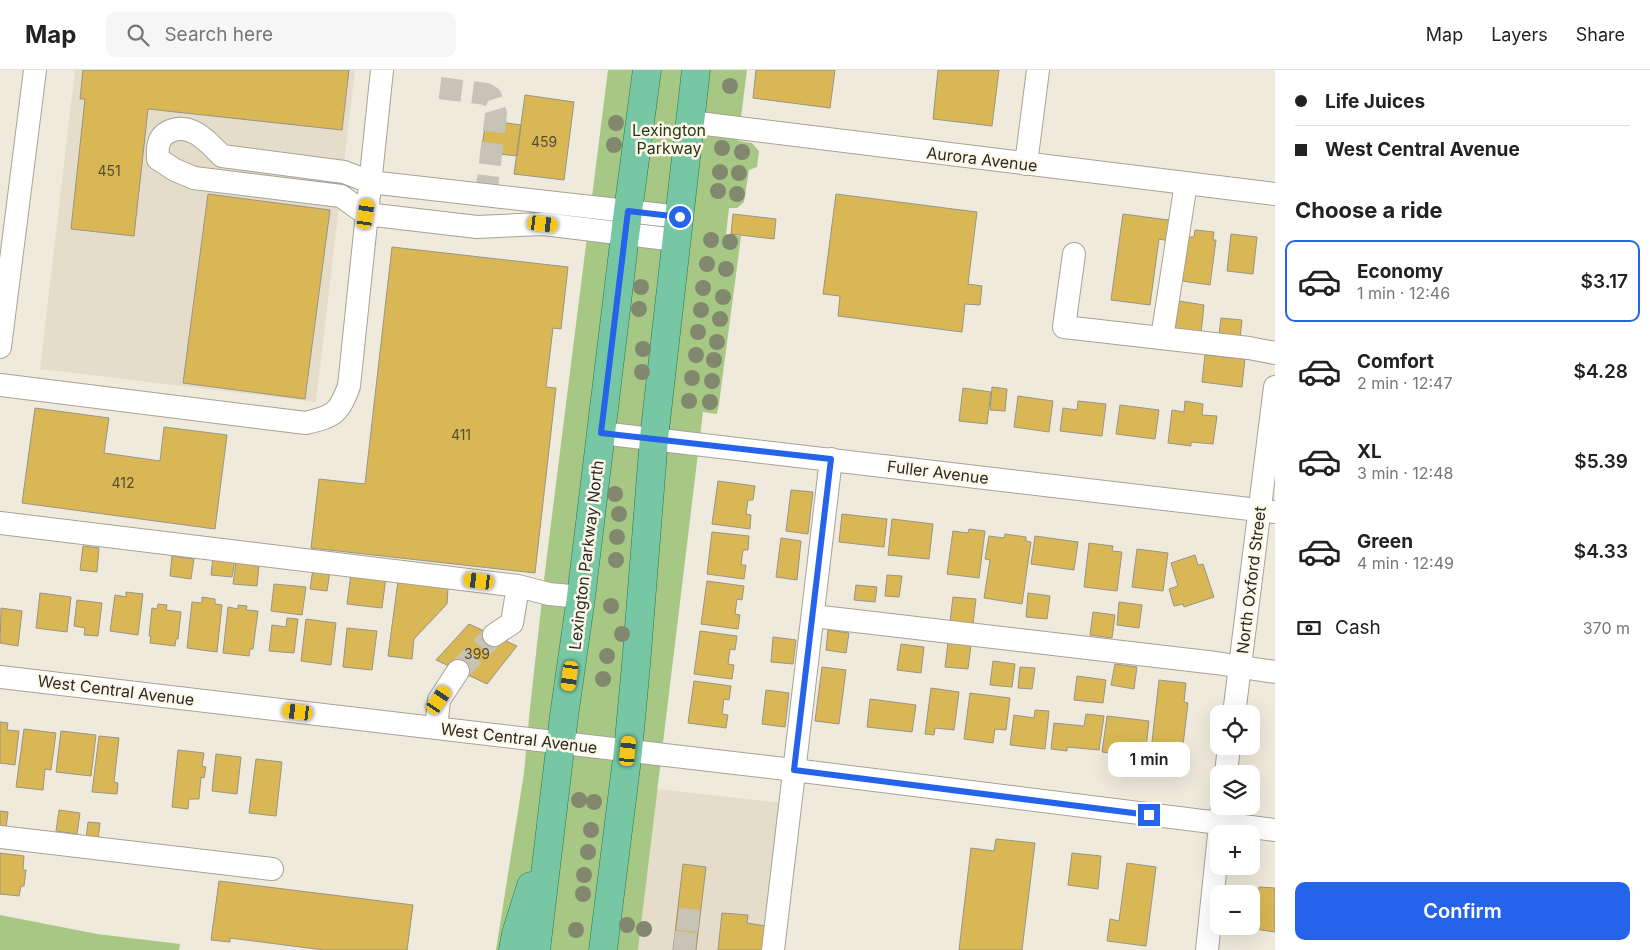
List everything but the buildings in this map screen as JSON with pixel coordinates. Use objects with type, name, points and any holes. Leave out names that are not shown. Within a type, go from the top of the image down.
[{"type":"main road","name":"Lexington Parkway North","points":[[536,950],[626,222],[647,70]]},
{"type":"main road","points":[[603,950],[628,751],[654,438],[696,70]]},
{"type":"main road","points":[[513,950],[516,934],[552,816]]},
{"type":"street","points":[[0,347],[35,70]]},
{"type":"street","points":[[0,385],[306,423],[326,418],[341,407],[349,386],[382,70]]},
{"type":"street","points":[[1026,164],[1038,70]]},
{"type":"street","name":"Aurora Avenue","points":[[690,122],[1275,194]]},
{"type":"street","points":[[626,222],[478,227],[366,214],[342,196],[194,178],[175,170],[158,159],[158,143],[166,132],[179,128],[193,132],[208,142],[222,156],[344,172],[370,182],[678,229]]},
{"type":"street","points":[[1162,338],[1186,183]]},
{"type":"street","points":[[1074,254],[1064,327],[1249,348],[1275,353]]},
{"type":"street","name":"North Oxford Street","points":[[1235,705],[1267,511],[1275,387]]},
{"type":"street","name":"Fuller Avenue","points":[[601,433],[1267,511]]},
{"type":"street","points":[[773,950],[831,459]]},
{"type":"street","points":[[0,523],[518,586],[549,594],[581,597]]},
{"type":"street","points":[[494,635],[512,623],[518,586]]},
{"type":"street","points":[[812,616],[1275,672]]},
{"type":"street","points":[[436,728],[439,700],[458,671]]},
{"type":"street","name":"West Central Avenue","points":[[0,677],[794,770],[1210,814]]},
{"type":"street","points":[[1207,950],[1221,815]]},
{"type":"street","name":"West Central Avenue","points":[[1221,815],[1275,830]]},
{"type":"street","points":[[0,837],[272,869]]},
{"type":"shaded area","points":[[75,70],[355,70],[316,402],[40,369]]},
{"type":"shaded area","points":[[657,789],[781,803],[763,950],[638,950]]},
{"type":"green space","name":"Lexington Parkway","points":[[608,70],[747,70],[738,141],[752,143],[759,151],[757,167],[749,170],[744,202],[737,208],[729,208],[726,234],[741,236],[717,414],[703,412],[638,950],[496,950],[524,773],[546,563]]},
{"type":"green space","points":[[0,915],[97,934],[180,944],[179,950],[0,950]]},
{"type":"tunnel","points":[[440,88],[486,94],[491,97],[496,114],[486,195]]},
{"type":"tunnel","points":[[458,671],[494,635]]},
{"type":"tunnel","points":[[678,919],[699,921]]},
{"type":"tunnel","points":[[674,942],[697,944]]},
{"type":"route","points":[[680,217],[628,211],[601,433],[831,459],[794,770],[1149,815]]}]
